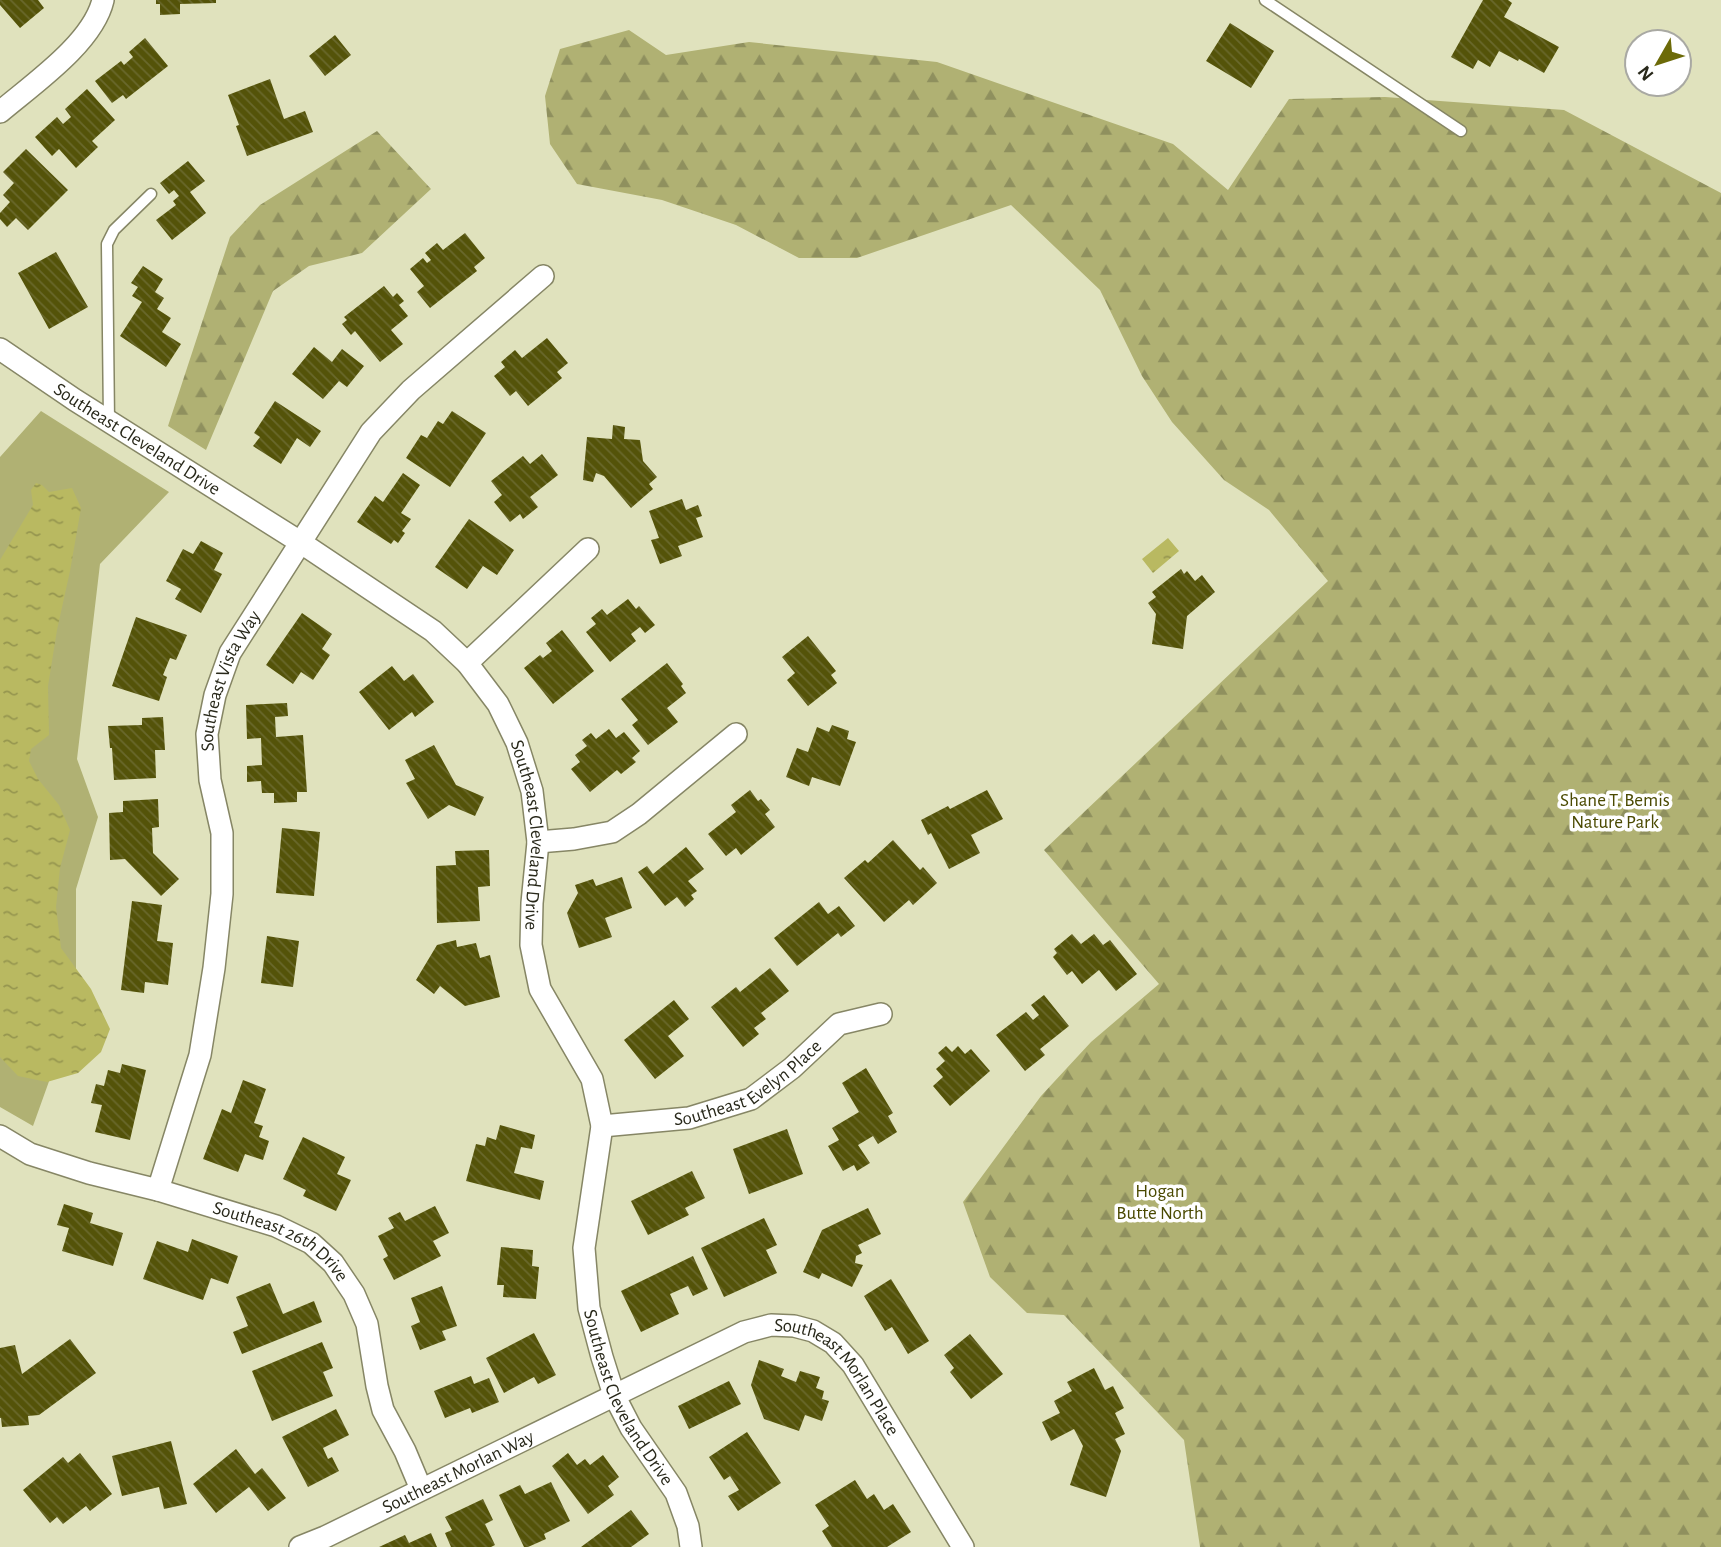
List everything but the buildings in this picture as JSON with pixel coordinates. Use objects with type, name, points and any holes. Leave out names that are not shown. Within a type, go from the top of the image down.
[{"type":"street","points":[[0,113],[82,40],[94,24],[103,0]]},
{"type":"street","name":"Southeast Vista Way","points":[[158,1190],[201,1055],[214,968],[222,894],[222,832],[211,779],[207,734],[215,695],[230,653],[371,432],[392,408],[543,276]]},
{"type":"street","name":"Southeast Cleveland Drive","points":[[0,349],[433,631],[467,663],[498,704],[517,743],[532,791],[538,842],[531,945],[540,989],[592,1079],[602,1126],[584,1248],[589,1308],[614,1395],[631,1428],[676,1493],[688,1526],[691,1547]]},
{"type":"street","points":[[467,663],[588,550]]},
{"type":"street","points":[[538,842],[612,832],[639,814],[736,734]]},
{"type":"street","name":"Southeast Evelyn Place","points":[[602,1126],[689,1118],[751,1099],[792,1069],[839,1024],[881,1014]]},
{"type":"street","name":"Southeast 26th Drive","points":[[0,1136],[30,1154],[276,1226],[311,1243],[333,1263],[354,1294],[367,1324],[383,1410],[421,1489]]},
{"type":"street","name":"Southeast Morlan Place","points":[[614,1395],[744,1332],[771,1325],[794,1326],[813,1331],[833,1343],[853,1366],[964,1547]]},
{"type":"street","name":"Southeast Morlan Way","points":[[300,1547],[614,1395]]},
{"type":"lane","points":[[1265,0],[1461,131]]},
{"type":"lane","points":[[109,421],[107,244],[114,230],[151,194]]},
{"type":"green space","points":[[629,30],[666,55],[749,42],[937,62],[1173,144],[1228,190],[1289,99],[1385,97],[1564,110],[1721,193],[1721,1547],[1200,1547],[1184,1440],[1064,1315],[1027,1313],[990,1277],[963,1202],[1041,1096],[1091,1042],[1159,984],[1044,850],[1328,581],[1269,510],[1224,480],[1172,422],[1142,376],[1100,290],[1011,205],[857,258],[799,258],[736,225],[662,200],[577,184],[550,144],[545,96],[560,49]]},
{"type":"green space","points":[[377,131],[431,189],[362,253],[309,266],[273,291],[206,450],[168,426],[230,237],[260,205]]},
{"type":"green space","points":[[41,411],[169,492],[100,564],[77,759],[98,817],[76,889],[76,1006],[33,1126],[0,1107],[0,457]]},
{"type":"water","points":[[36,483],[49,492],[72,488],[81,508],[48,686],[49,735],[31,749],[29,761],[38,779],[59,805],[70,830],[60,868],[56,907],[61,948],[91,989],[110,1029],[101,1052],[78,1073],[47,1082],[18,1076],[0,1057],[0,560],[33,505],[31,490]]},
{"type":"water","points":[[1168,538],[1179,551],[1153,573],[1142,559]]},
{"type":"park label","name":"Shane T. Bemis Nature Park","points":[[1615,811]]},
{"type":"park label","name":"Hogan Butte North","points":[[1160,1202]]}]
